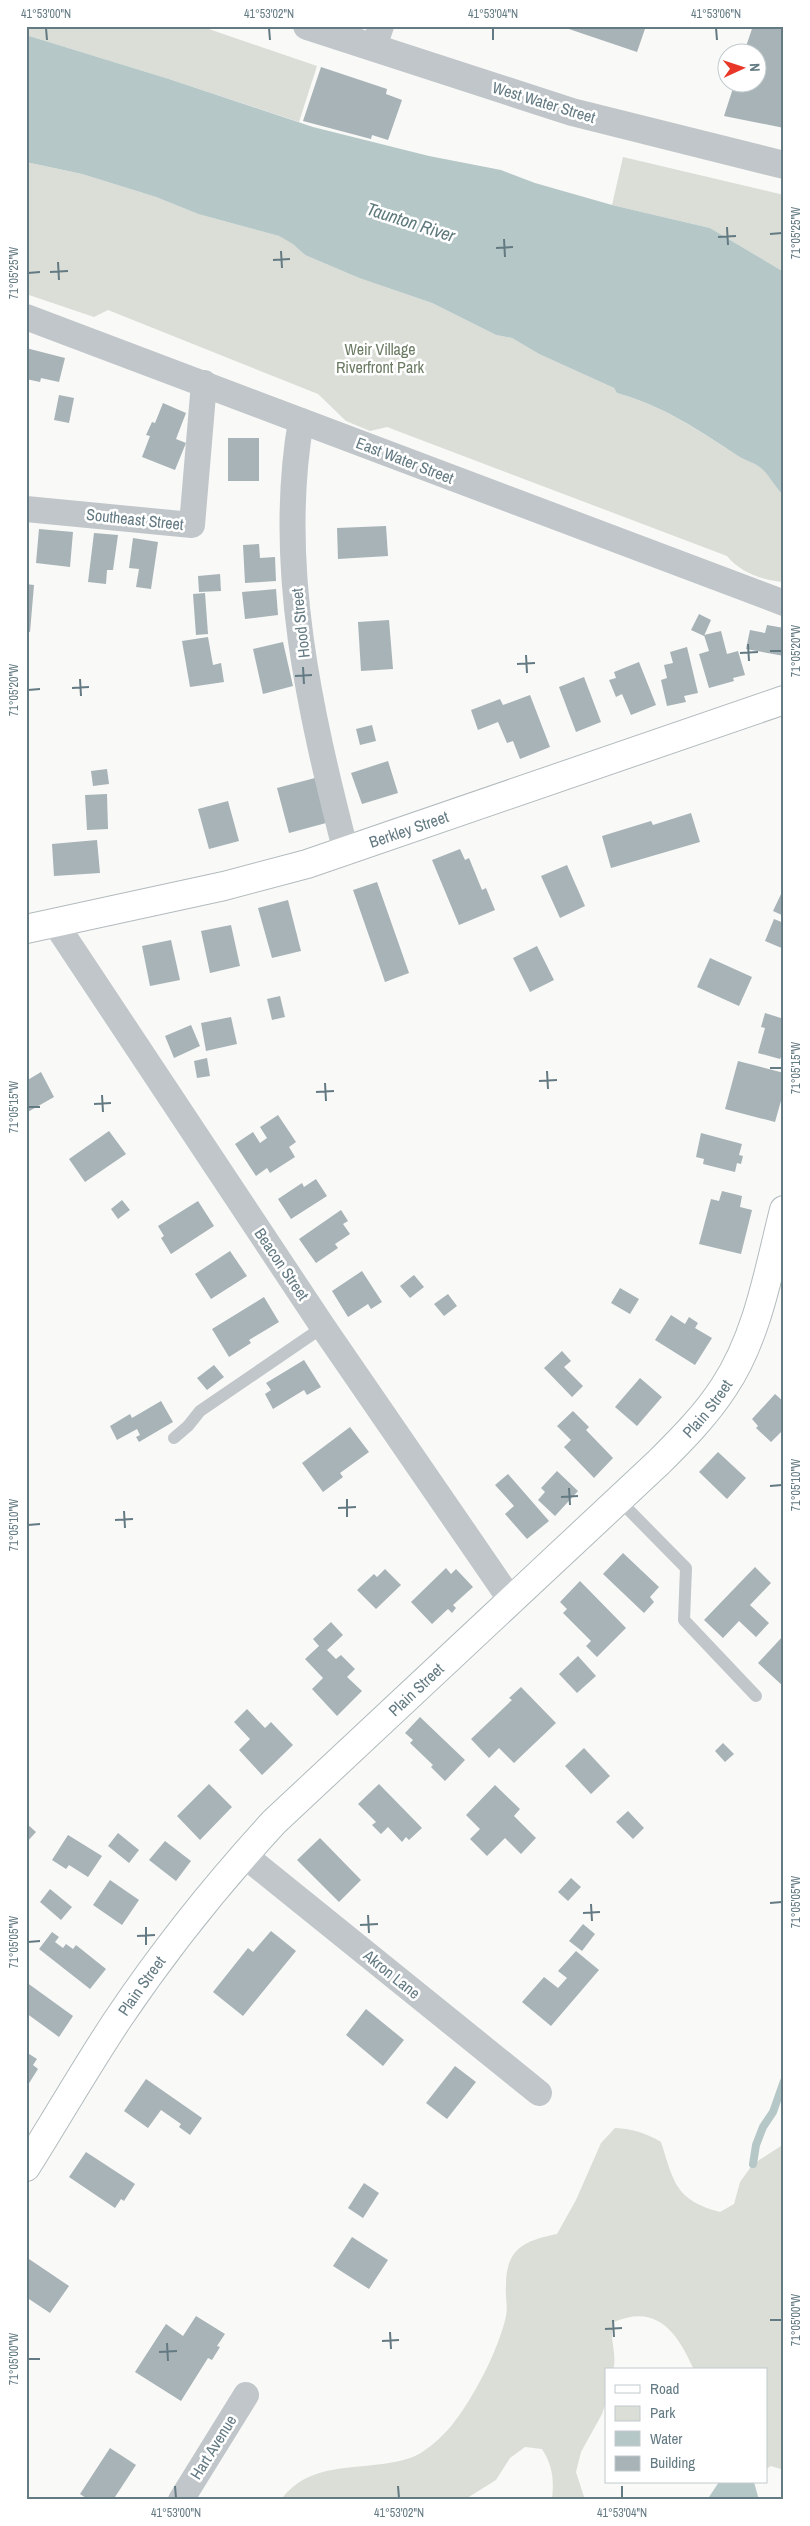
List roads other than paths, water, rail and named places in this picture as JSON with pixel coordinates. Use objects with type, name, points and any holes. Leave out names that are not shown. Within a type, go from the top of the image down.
[{"type":"main road","name":"Berkley Street","points":[[26,930],[224,886],[346,852],[784,700]]},
{"type":"main road","name":"Plain Street","points":[[26,2167],[118,2020],[204,1902],[244,1855],[274,1822],[512,1602],[619,1500],[691,1429],[724,1388],[749,1336],[784,1210]]},
{"type":"street","name":"West Water Street","points":[[308,26],[378,37],[606,121],[784,165]]},
{"type":"street","name":"East Water Street","points":[[26,317],[784,603]]},
{"type":"street","name":"Southeast Street","points":[[26,509],[192,525],[204,383]]},
{"type":"street","name":"Hood Street","points":[[301,421],[295,458],[292,499],[300,635],[326,775],[346,852]]},
{"type":"street","name":"Beacon Street","points":[[55,923],[324,1327],[512,1602]]},
{"type":"street","name":"Akron Lane","points":[[244,1855],[539,2093]]},
{"type":"street","name":"Hart Avenue","points":[[181,2500],[246,2395]]},
{"type":"lane","points":[[174,1438],[188,1426],[200,1411],[324,1327]]},
{"type":"lane","points":[[619,1500],[686,1568],[684,1620],[756,1696]]},
{"type":"water","name":"Taunton River","points":[[26,35],[169,79],[313,127],[429,156],[501,170],[535,183],[612,205],[710,228],[784,272],[784,495],[760,467],[738,456],[680,420],[650,404],[617,393],[614,388],[539,354],[512,338],[496,335],[432,303],[359,278],[305,255],[293,244],[279,236],[198,214],[156,197],[82,174],[26,162]]},
{"type":"water","points":[[718,2484],[755,2484],[759,2500],[701,2500],[709,2497]]},
{"type":"waterway","points":[[753,2164],[756,2145],[763,2127],[773,2112],[784,2081]]},
{"type":"park label","name":"Weir Village Riverfront Park","points":[[380,358]]}]
